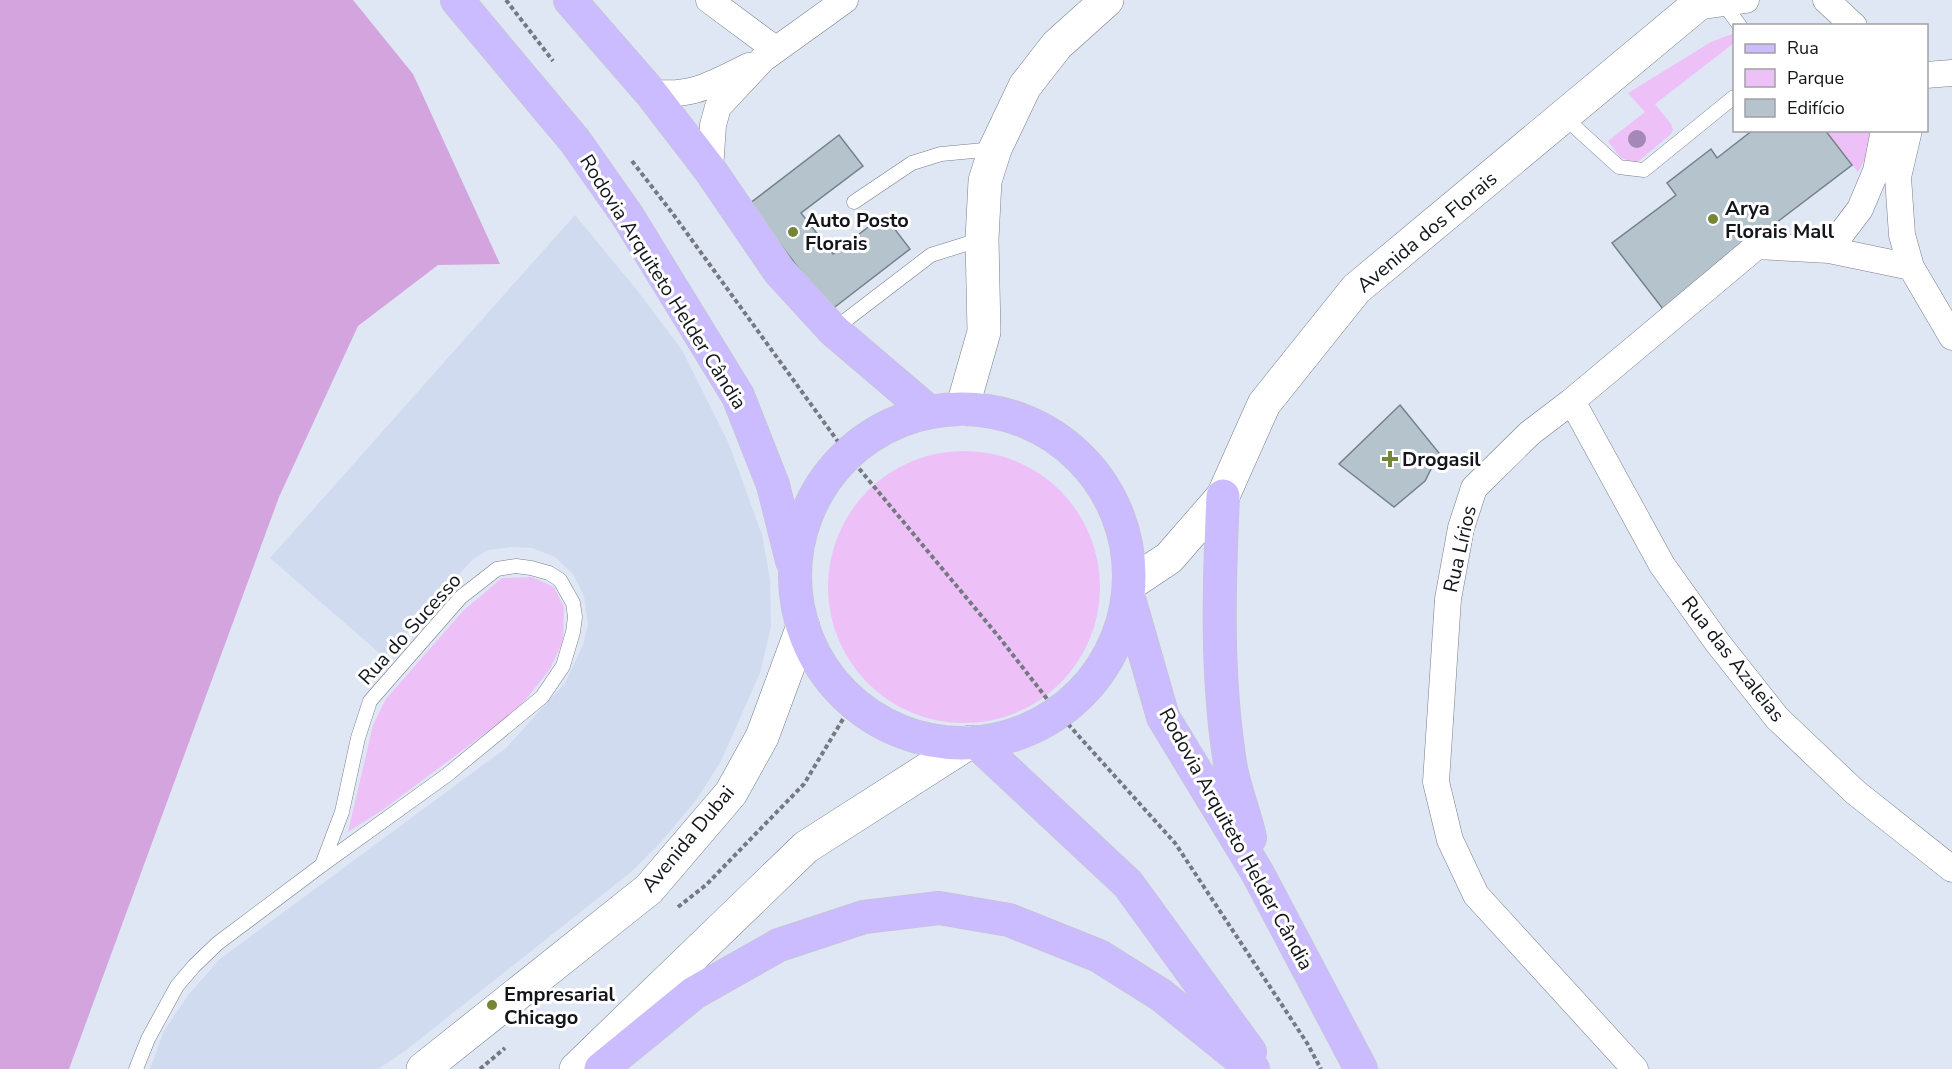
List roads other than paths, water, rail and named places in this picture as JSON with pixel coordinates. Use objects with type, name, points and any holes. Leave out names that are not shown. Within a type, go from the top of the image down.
[{"type":"main road","name":"Rodovia Arquiteto Helder Cândia","points":[[457,0],[575,141],[627,215],[738,396],[773,485],[793,566]]},
{"type":"main road","points":[[570,0],[650,92],[710,170],[779,271],[833,330],[928,411]]},
{"type":"main road","points":[[962,409],[1005,415],[1039,426],[1085,459],[1117,506],[1124,531],[1130,593],[1115,648],[1088,689],[1051,720],[1008,738],[973,742],[930,742],[895,731],[852,704],[814,651],[803,626],[795,593],[793,566],[809,504],[847,454],[881,429],[928,411],[962,409]]},
{"type":"main road","points":[[1223,496],[1218,605],[1223,716],[1230,766],[1257,872]]},
{"type":"main road","name":"Rodovia Arquiteto Helder Cândia","points":[[1130,593],[1163,717],[1257,872],[1361,1069]]},
{"type":"main road","points":[[973,742],[1128,884],[1262,1069]]},
{"type":"main road","points":[[601,1069],[694,993],[779,945],[864,917],[939,908],[1009,920],[1099,956],[1161,995],[1252,1069]]},
{"type":"street","points":[[709,0],[769,54]]},
{"type":"street","points":[[650,92],[688,93],[703,89],[769,54],[844,0]]},
{"type":"street","points":[[962,409],[984,332],[982,239],[985,181],[995,148],[1025,86],[1058,45],[1107,0]]},
{"type":"street","points":[[1826,0],[1852,24]]},
{"type":"street","name":"Avenida dos Florais","points":[[1130,593],[1169,558],[1223,496],[1264,404],[1356,289],[1564,117],[1717,3]]},
{"type":"street","points":[[710,170],[713,125],[718,107],[769,54]]},
{"type":"street","points":[[1928,75],[1952,73]]},
{"type":"street","points":[[1829,250],[1860,209],[1876,171],[1884,132]]},
{"type":"street","points":[[1909,132],[1898,177],[1902,235],[1911,267],[1952,337]]},
{"type":"street","name":"Rua Lírios","points":[[1635,1069],[1476,895],[1450,840],[1436,782],[1448,598],[1461,528],[1474,488],[1530,433],[1572,401],[1757,246],[1829,250],[1911,267]]},
{"type":"street","name":"Rua das Azaleias","points":[[1572,401],[1662,565],[1717,642],[1777,717],[1855,792],[1952,869]]},
{"type":"street","name":"Avenida Dubai","points":[[423,1069],[649,889],[731,794],[762,737],[803,626]]},
{"type":"street","points":[[576,1069],[806,847],[973,742]]},
{"type":"lane","points":[[1717,3],[1738,24]]},
{"type":"lane","points":[[1564,117],[1619,167],[1644,170],[1733,98]]},
{"type":"lane","points":[[854,202],[912,163],[941,154],[995,148]]},
{"type":"lane","points":[[833,330],[931,255],[982,239]]},
{"type":"lane","name":"Rua do Sucesso","points":[[136,1069],[148,1039],[177,986],[218,943],[447,775],[542,697],[563,666],[573,632],[575,617],[573,603],[560,580],[549,573],[531,568],[516,566],[497,569],[461,597],[370,701],[358,738],[342,812],[322,865]]},
{"type":"place","name":"Arya Florais Mall","points":[[1713,219]]},
{"type":"place","name":"Auto Posto Florais","points":[[793,232]]},
{"type":"place","name":"Drogasil","points":[[1390,459]]},
{"type":"place","name":"Empresarial Chicago","points":[[492,1005]]}]
